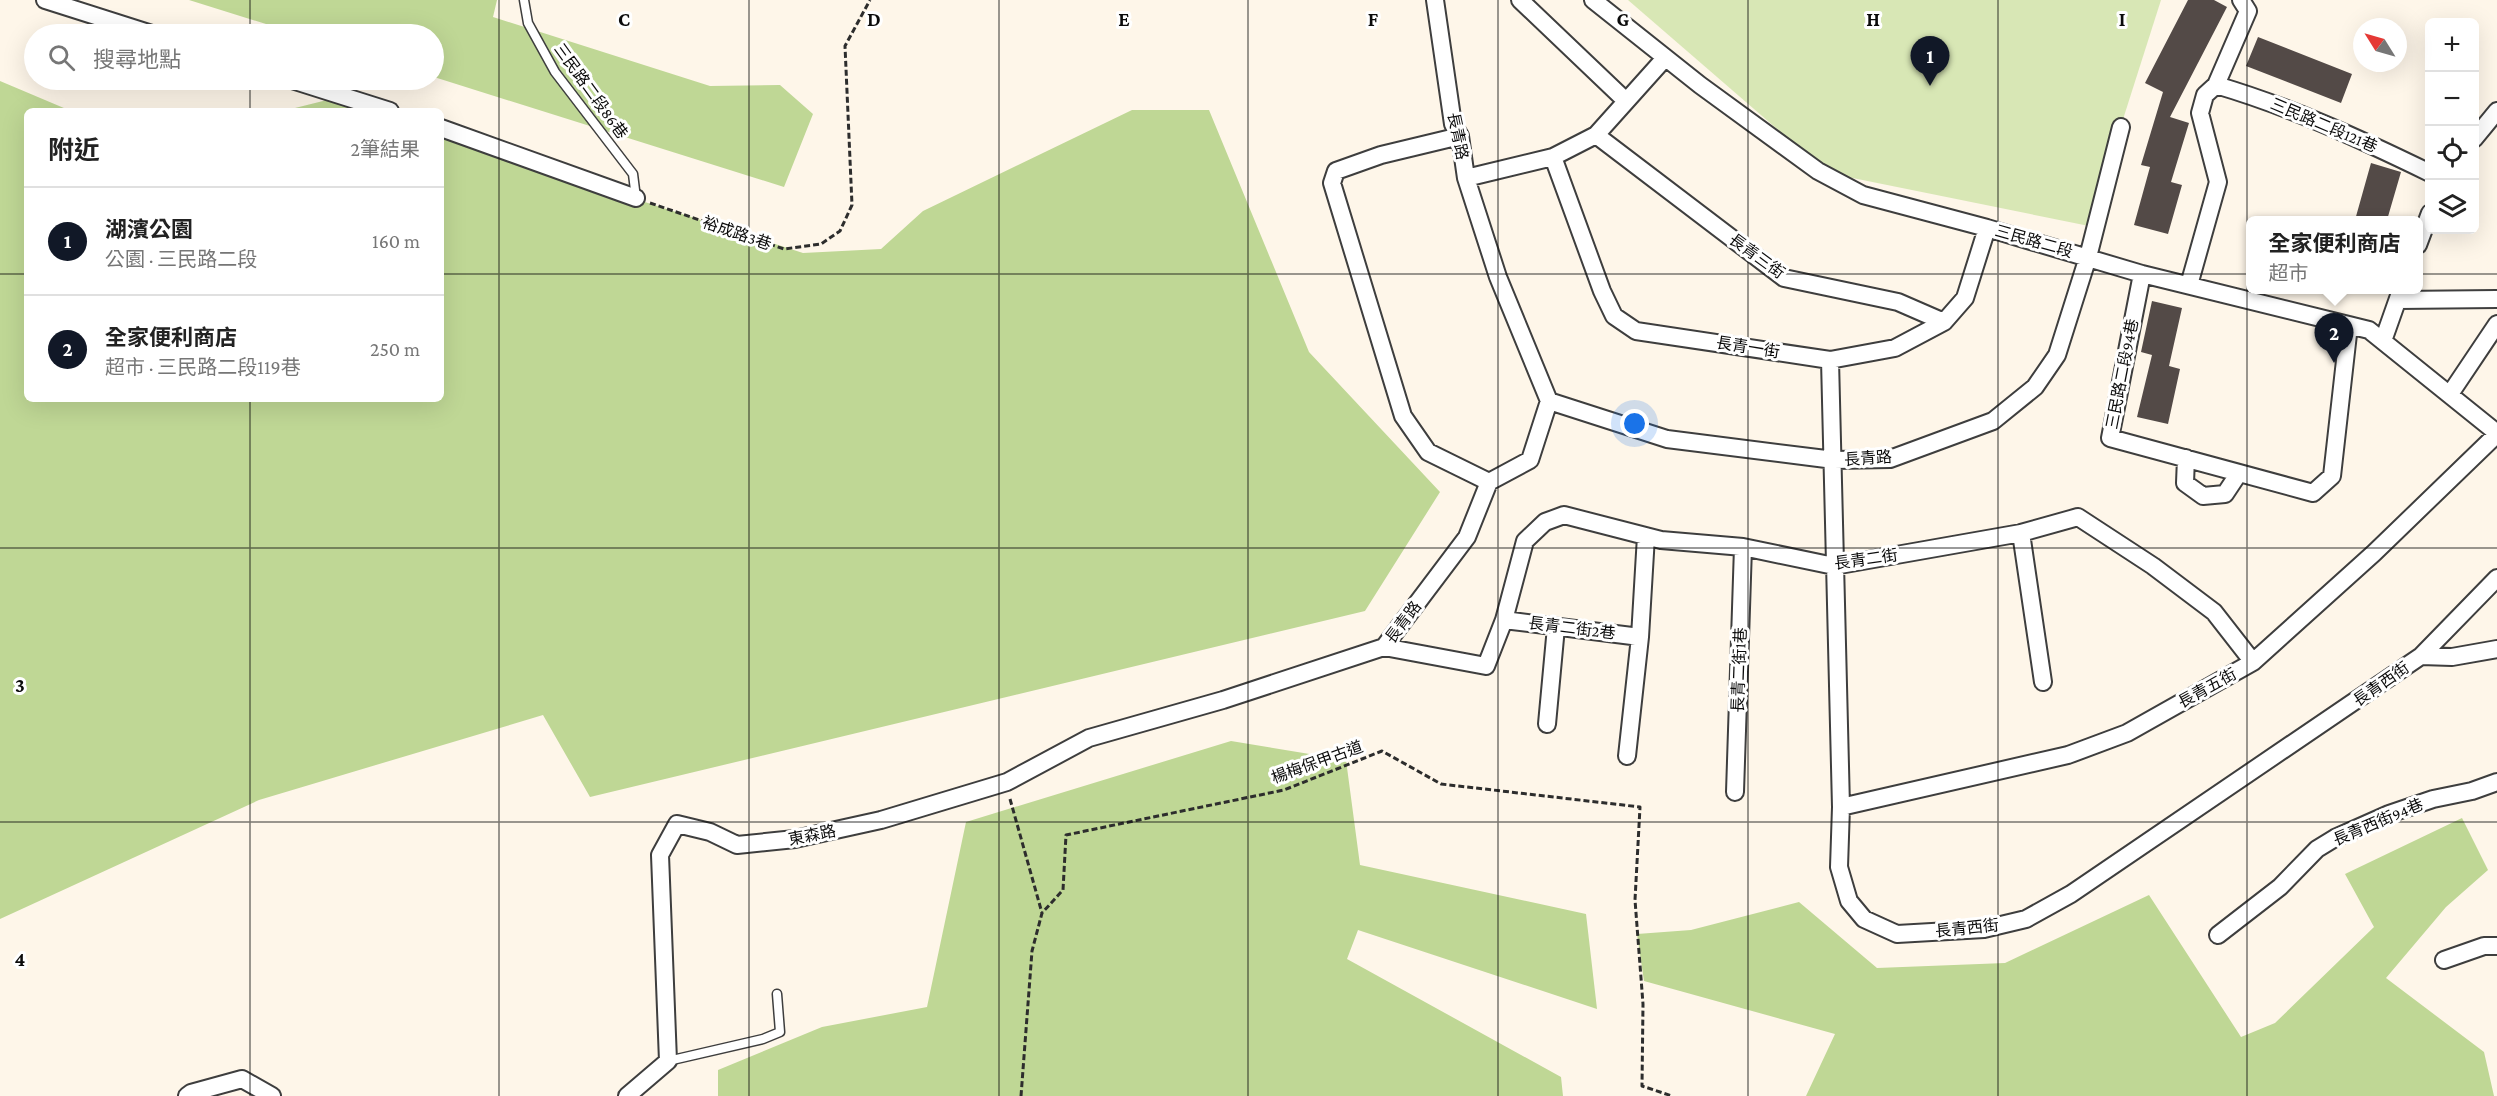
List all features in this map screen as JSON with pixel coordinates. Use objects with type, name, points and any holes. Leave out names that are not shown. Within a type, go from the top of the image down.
[{"type":"street","points":[[45,0],[121,24]]},
{"type":"street","name":"長青路","points":[[1435,0],[1453,124],[1460,136],[1466,178],[1498,277],[1549,401],[1667,439],[1834,460],[1890,459],[1993,421],[2035,387],[2056,355],[2088,257],[2121,127]]},
{"type":"street","points":[[1520,0],[1626,101]]},
{"type":"street","name":"三民路二段","points":[[1593,0],[1665,58],[1818,171],[1863,195],[1987,228],[2142,274],[2369,330],[2497,433]]},
{"type":"street","points":[[2189,285],[2218,182],[2200,113],[2205,95],[2216,85],[2248,11],[2241,0]]},
{"type":"street","points":[[1466,178],[1553,157],[1596,135],[1665,58]]},
{"type":"street","name":"三民路二段121巷","points":[[2216,85],[2258,97],[2341,130],[2425,171]]},
{"type":"street","points":[[324,90],[381,108]]},
{"type":"street","points":[[2479,134],[2497,111]]},
{"type":"street","points":[[444,129],[636,198]]},
{"type":"street","name":"長青三街","points":[[1596,135],[1784,278],[1898,302],[1944,322]]},
{"type":"street","points":[[1460,136],[1381,155],[1336,171],[1332,183],[1403,416],[1428,452],[1489,482],[1530,460],[1549,401]]},
{"type":"street","name":"長青一街","points":[[1553,157],[1602,291],[1614,316],[1636,331],[1830,360],[1895,348],[1944,322],[1965,298],[1987,228]]},
{"type":"street","name":"三民路二段94巷","points":[[2142,274],[2110,438],[2313,493],[2332,476],[2349,325]]},
{"type":"street","points":[[2383,341],[2400,295],[2497,299]]},
{"type":"street","points":[[2450,394],[2497,324]]},
{"type":"street","name":"長青西街","points":[[1830,360],[1841,807],[1839,867],[1849,901],[1864,920],[1897,934],[1984,929],[2026,919],[2071,894],[2421,656],[2497,578]]},
{"type":"street","name":"長青五街","points":[[1841,807],[2068,755],[2127,733],[2253,662],[2374,553],[2497,433]]},
{"type":"street","points":[[2186,458],[2185,483],[2203,496],[2225,494],[2239,473]]},
{"type":"street","name":"長青路","points":[[1223,700],[1384,647],[1467,537],[1489,482]]},
{"type":"street","name":"長青二街","points":[[1504,620],[1525,541],[1545,522],[1564,515],[1661,540],[1743,547],[1834,566],[2021,533],[2078,517],[2153,566],[2214,612],[2253,662]]},
{"type":"street","points":[[2021,533],[2043,682]]},
{"type":"street","name":"長青二街2巷","points":[[1627,756],[1640,637],[1646,537]]},
{"type":"street","name":"長青二街1巷","points":[[1735,792],[1743,547]]},
{"type":"street","points":[[1384,647],[1486,666],[1504,620]]},
{"type":"street","name":"長青二街2巷","points":[[1504,620],[1640,637]]},
{"type":"street","points":[[1547,724],[1556,627]]},
{"type":"street","points":[[2421,656],[2452,657],[2497,649]]},
{"type":"street","name":"東森路","points":[[668,1061],[660,855],[677,824],[710,832],[736,845],[795,840],[880,820],[1007,782],[1089,738],[1223,700]]},
{"type":"street","name":"長青西街94巷","points":[[2218,935],[2280,887],[2317,849],[2335,838],[2389,814],[2433,799],[2472,791],[2497,782]]},
{"type":"street","points":[[2444,960],[2484,946],[2497,946]]},
{"type":"street","points":[[627,1096],[668,1061]]},
{"type":"street","points":[[188,1096],[191,1093],[242,1079],[272,1096]]},
{"type":"lane","name":"三民路二段86巷","points":[[524,0],[528,23],[555,72],[633,174],[636,198]]},
{"type":"lane","points":[[668,1061],[763,1039],[780,1032],[777,994]]},
{"type":"path","name":"裕成路3巷","points":[[636,198],[784,249],[821,244],[840,231],[852,205],[845,46],[870,0]]},
{"type":"path","name":"楊梅保甲古道","points":[[1021,1096],[1032,951],[1042,913],[1063,890],[1065,835],[1284,790],[1382,751],[1441,784],[1640,807],[1635,900],[1643,1004],[1642,1086],[1672,1096]]},
{"type":"path","points":[[1007,782],[1011,804],[1042,913]]},
{"type":"green space","points":[[189,0],[497,0],[493,17],[710,86],[780,85],[813,114],[784,187],[444,80],[444,24],[266,24]]},
{"type":"green space","points":[[1628,0],[2161,0],[2089,226],[1828,173]]},
{"type":"green space","points":[[0,81],[64,108],[24,108],[24,402],[444,402],[444,137],[803,253],[881,249],[923,211],[1132,110],[1209,110],[1309,352],[1440,492],[1365,611],[590,797],[543,715],[259,800],[0,919]]},
{"type":"green space","points":[[327,100],[352,108],[295,108]]},
{"type":"green space","points":[[1231,741],[1346,760],[1360,865],[1586,914],[1597,1009],[1358,930],[1347,959],[1561,1077],[1563,1096],[718,1096],[718,1070],[822,1027],[927,1007],[966,822]]},
{"type":"green space","points":[[2462,818],[2488,870],[2446,907],[2386,978],[2484,1052],[2494,1096],[1806,1096],[1835,1034],[1644,981],[1637,934],[1691,930],[1799,902],[1877,968],[2005,963],[2149,895],[2241,1037],[2275,1023],[2374,927],[2345,874]]},
{"type":"building","points":[[2188,0],[2214,0],[2227,7],[2170,117],[2189,123],[2171,182],[2182,185],[2168,234],[2134,225],[2150,167],[2141,165],[2163,92],[2145,83]]},
{"type":"building","points":[[2258,37],[2352,74],[2341,103],[2246,66]]},
{"type":"building","points":[[2371,163],[2401,172],[2388,216],[2356,216]]},
{"type":"building","points":[[2152,301],[2182,308],[2169,366],[2180,369],[2168,424],[2137,417],[2152,355],[2141,352]]},
{"type":"place","name":"湖濱公園","points":[[1930,86]]},
{"type":"place","name":"全家便利商店","points":[[2334,363]]}]
